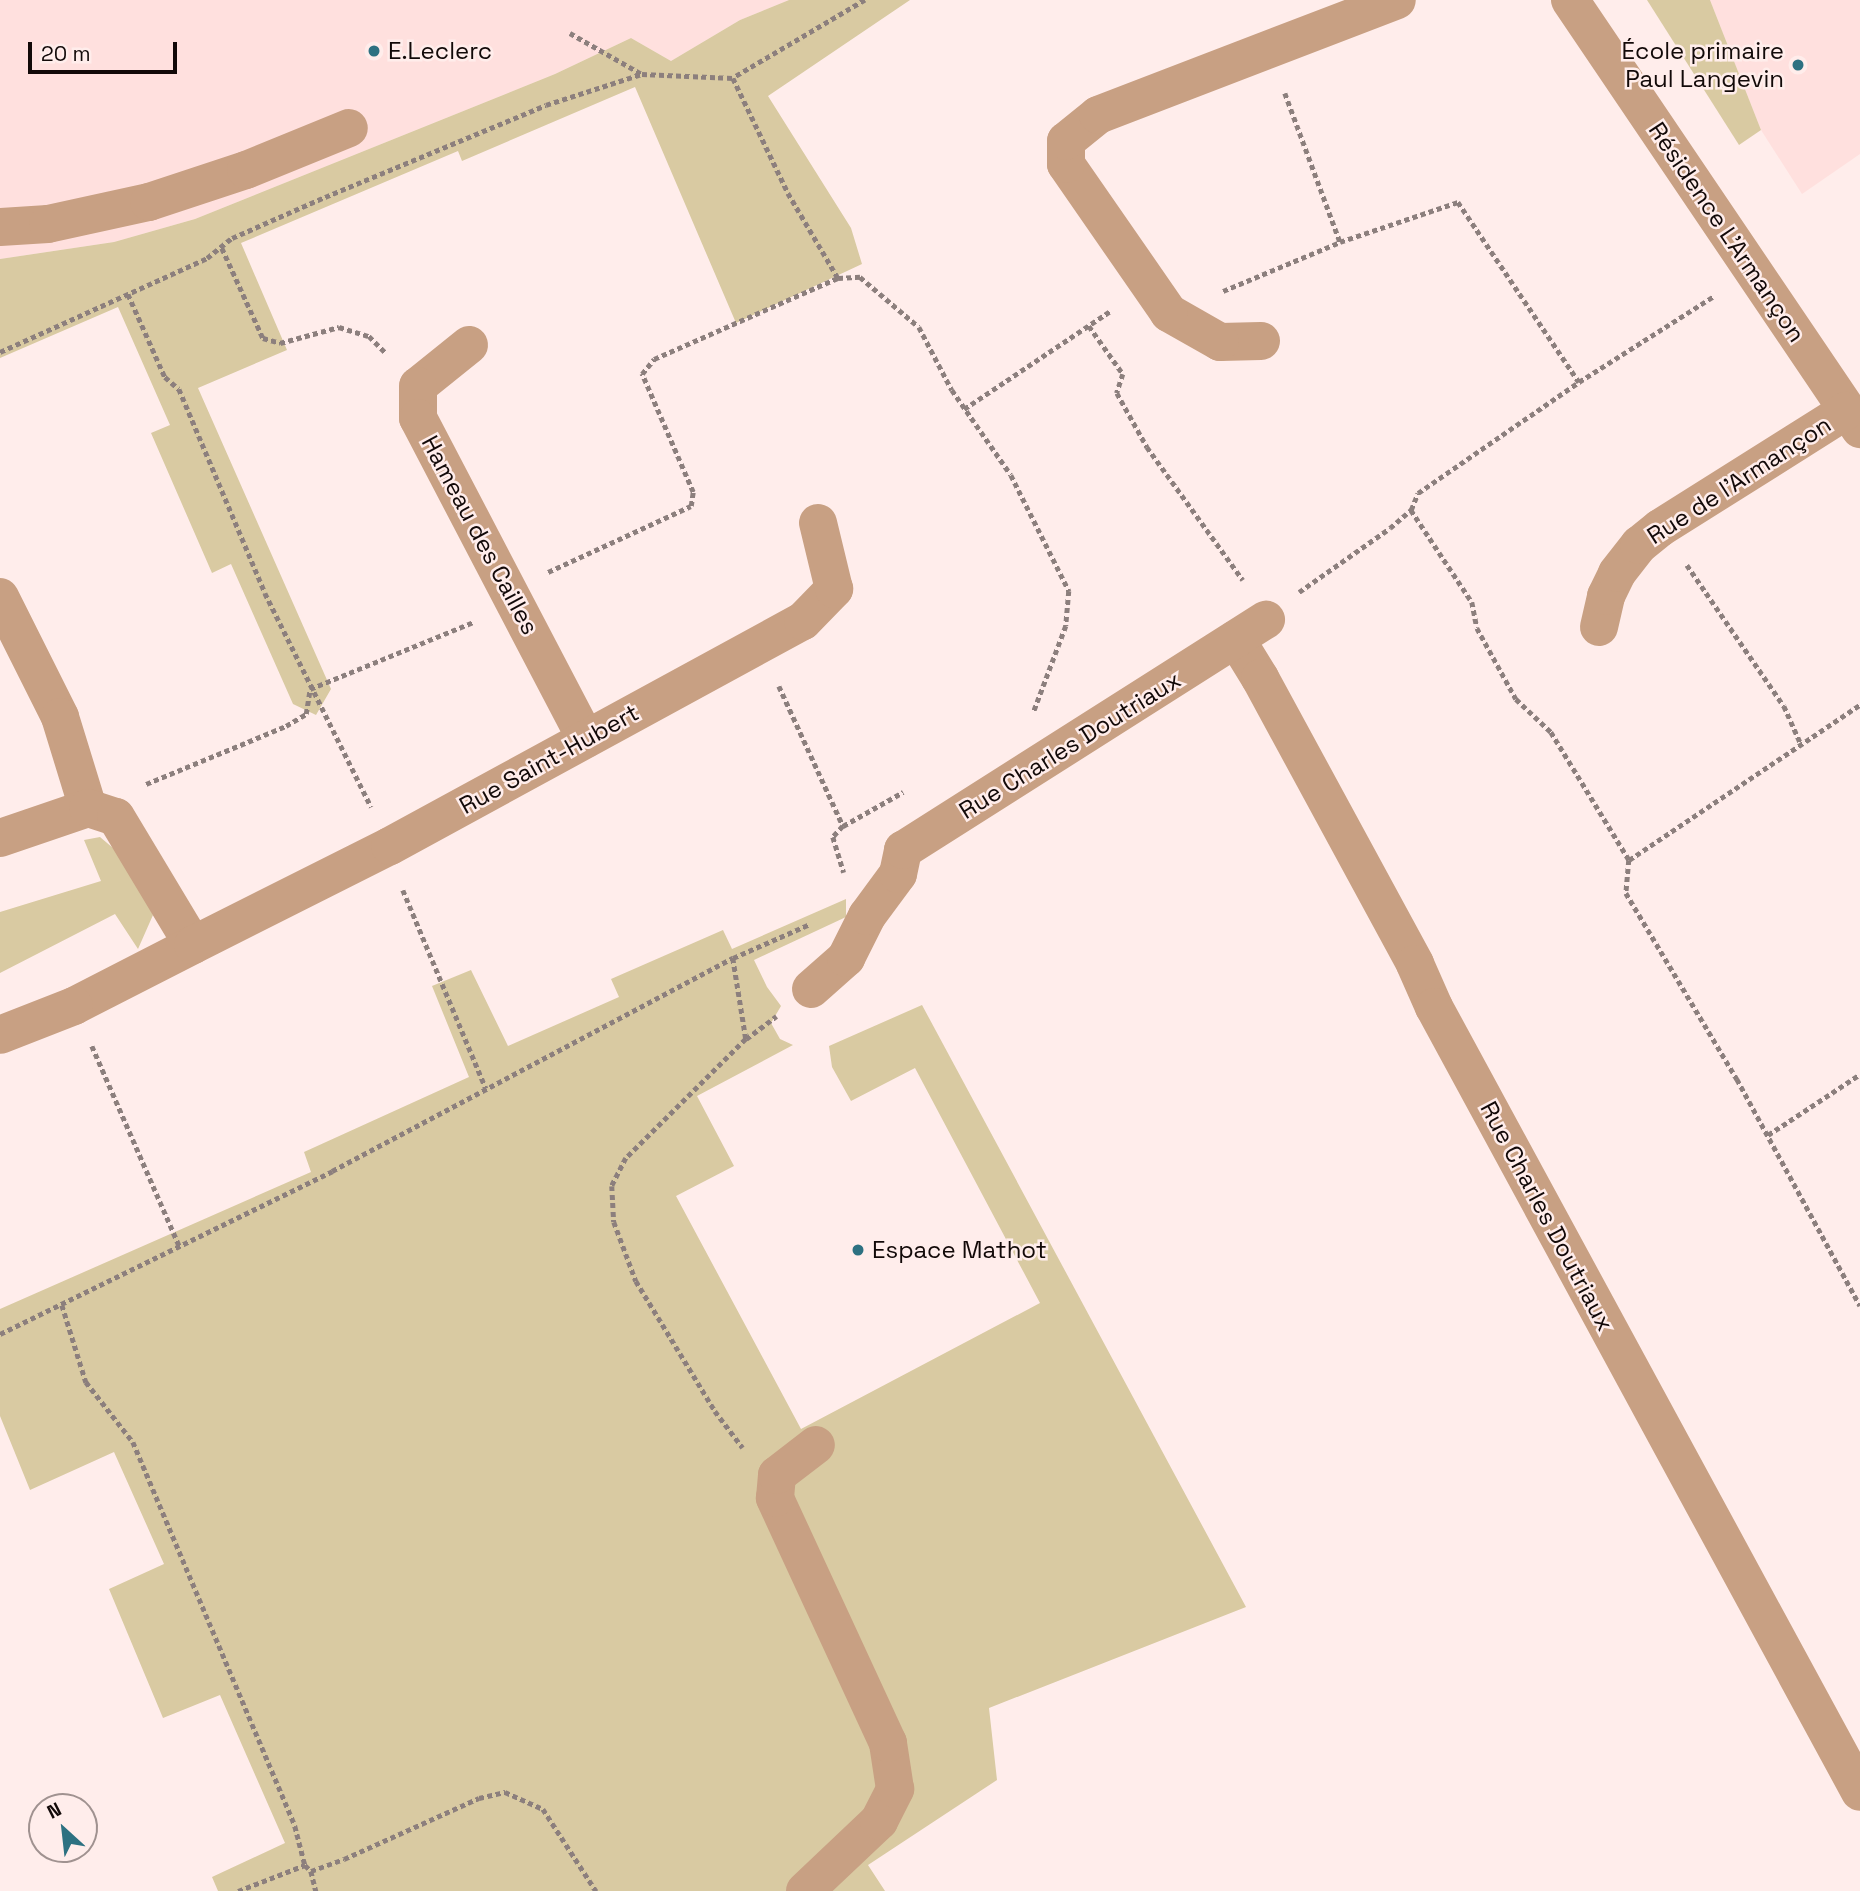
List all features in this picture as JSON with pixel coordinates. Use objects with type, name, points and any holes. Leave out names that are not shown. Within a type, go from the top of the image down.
[{"type":"street","points":[[1261,341],[1220,342],[1159,299],[1066,164],[1066,141],[1098,115],[1397,0]]},
{"type":"street","name":"Résidence L'Armançon","points":[[1570,0],[1853,420]]},
{"type":"street","points":[[0,227],[48,224],[149,202],[246,170],[349,128]]},
{"type":"street","points":[[418,386],[469,345]]},
{"type":"street","name":"Hameau des Cailles","points":[[418,386],[418,418],[513,594],[586,739]]},
{"type":"street","name":"Rue de l'Armançon","points":[[1599,627],[1606,596],[1617,573],[1639,545],[1660,528],[1853,420]]},
{"type":"street","name":"Rue Saint-Hubert","points":[[0,1035],[74,1006],[390,846],[803,621],[834,589],[818,523]]},
{"type":"street","points":[[0,597],[60,717],[88,808]]},
{"type":"street","name":"Rue Charles Doutriaux","points":[[861,909],[898,874],[903,850],[1251,629],[1279,713],[1415,964],[1434,1007],[1860,1792]]},
{"type":"street","points":[[0,838],[88,808],[116,817],[193,945]]},
{"type":"street","points":[[811,989],[846,958],[861,909]]},
{"type":"street","points":[[805,1891],[879,1821],[895,1789],[888,1743],[775,1498],[777,1475],[816,1445]]},
{"type":"path","points":[[0,352],[207,258],[232,238],[455,141],[547,105],[642,74],[733,78],[865,0]]},
{"type":"path","points":[[570,33],[642,74]]},
{"type":"path","points":[[1270,49],[1340,242]]},
{"type":"path","points":[[733,78],[788,194],[838,278],[860,277],[919,327],[964,409],[1011,475],[1069,591],[1066,625],[1031,721]]},
{"type":"path","points":[[964,409],[1089,326],[1159,299],[1458,202],[1579,382]]},
{"type":"path","points":[[222,248],[263,338],[280,343],[340,327],[369,336],[418,386]]},
{"type":"path","points":[[128,294],[165,377],[179,389],[265,593],[390,846],[394,869],[486,1088]]},
{"type":"path","points":[[1089,326],[1123,374],[1117,393],[1147,447],[1244,582],[1251,629],[1412,510],[1418,494],[1579,382],[1711,298]]},
{"type":"path","points":[[1412,510],[1472,602],[1477,628],[1516,699],[1551,732],[1629,860],[1626,893],[1768,1135],[1860,1306]]},
{"type":"path","points":[[1660,528],[1784,706],[1801,744]]},
{"type":"path","points":[[0,1334],[180,1247],[733,958],[822,919],[861,909],[834,837],[843,826],[760,644]]},
{"type":"path","points":[[1629,860],[1860,705]]},
{"type":"path","points":[[715,1411],[636,1281],[614,1222],[612,1186],[626,1158],[746,1039],[733,958]]},
{"type":"path","points":[[74,1006],[180,1247]]},
{"type":"path","points":[[1768,1135],[1860,1074]]},
{"type":"path","points":[[62,1305],[86,1382],[133,1442],[295,1826],[305,1865],[311,1871],[316,1891]]},
{"type":"path","points":[[311,1871],[479,1798],[505,1792],[543,1809],[596,1891]]},
{"type":"path","points":[[238,1891],[305,1865]]},
{"type":"shaded area","points":[[0,0],[789,0],[740,20],[671,61],[631,38],[555,74],[195,219],[114,242],[0,259]]},
{"type":"shaded area","points":[[789,0],[910,0],[768,96],[851,228],[862,264],[736,323],[635,87],[462,161],[458,151],[241,243],[287,350],[198,388],[331,689],[316,715],[293,704],[231,564],[212,573],[151,433],[170,425],[118,307],[0,358],[0,259],[114,242],[195,219],[555,74],[631,38],[671,61],[740,20]]},
{"type":"shaded area","points":[[1647,0],[1710,0],[1761,130],[1739,145]]},
{"type":"shaded area","name":"École primaire Paul Langevin","points":[[1710,0],[1860,0],[1860,154],[1802,194],[1761,130]]},
{"type":"shaded area","points":[[100,837],[126,859],[153,915],[138,949],[115,914],[0,973],[0,912],[101,881],[84,840]]},
{"type":"shaded area","points":[[846,899],[846,917],[754,960],[767,987],[781,1006],[771,1023],[780,1039],[793,1045],[697,1096],[734,1166],[676,1196],[801,1429],[1040,1303],[915,1068],[851,1101],[832,1067],[829,1046],[922,1005],[1246,1607],[989,1708],[997,1780],[868,1865],[885,1891],[218,1891],[212,1877],[285,1843],[220,1695],[163,1718],[109,1589],[164,1564],[114,1452],[30,1490],[0,1416],[0,1309],[311,1172],[304,1152],[469,1077],[432,986],[471,970],[508,1046],[619,997],[611,979],[723,930],[732,949]]},
{"type":"place","name":"E.Leclerc","points":[[374,51]]},
{"type":"place","name":"École primaire Paul Langevin","points":[[1798,65]]},
{"type":"place","name":"Espace Mathot","points":[[858,1250]]}]
